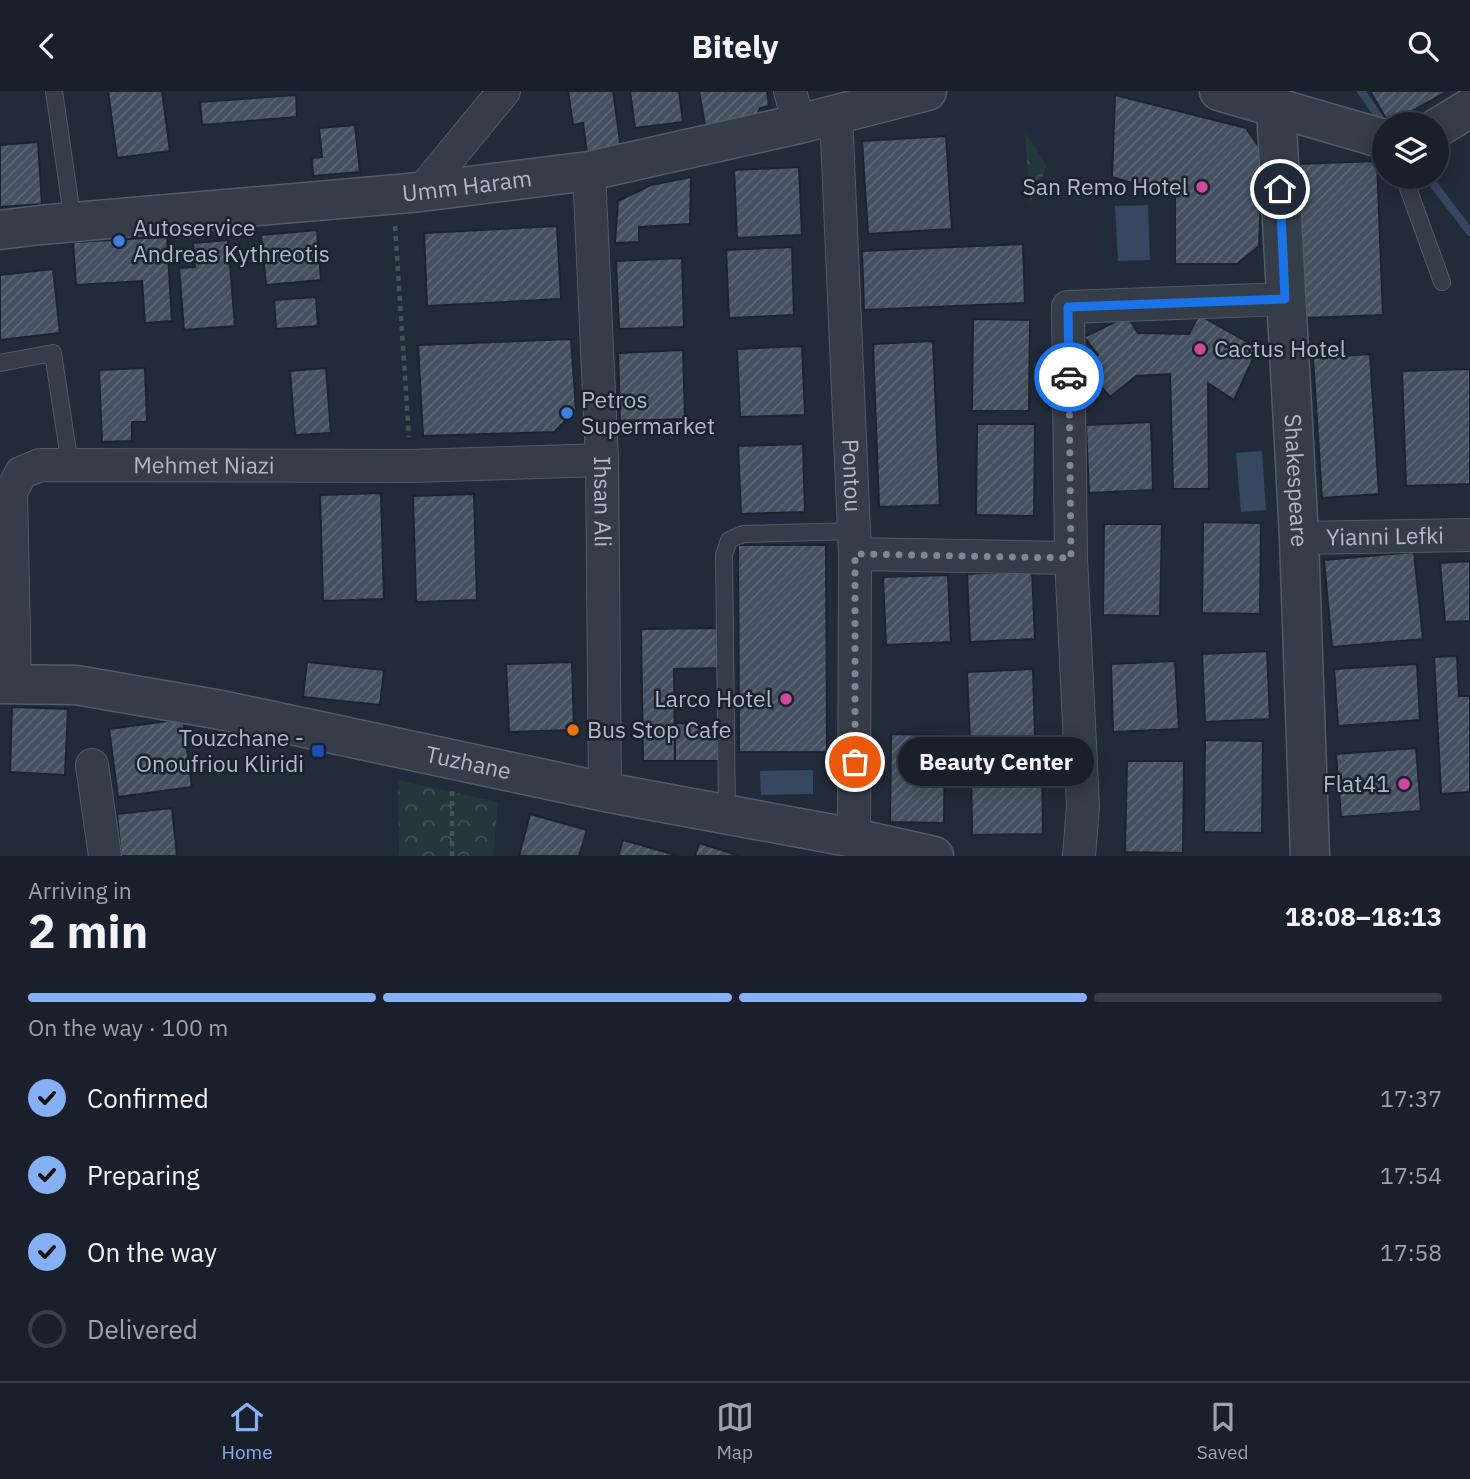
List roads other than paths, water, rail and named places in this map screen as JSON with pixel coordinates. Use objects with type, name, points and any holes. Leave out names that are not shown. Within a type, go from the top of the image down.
[{"type":"street","points":[[407,193],[504,91]]},
{"type":"street","name":"Umm Haram","points":[[0,230],[407,193],[589,171],[794,107],[836,114],[927,91]]},
{"type":"street","points":[[1219,91],[1372,135]]},
{"type":"street","name":"Shakespeare","points":[[1276,107],[1299,538],[1310,856]]},
{"type":"street","points":[[1449,120],[1470,107]]},
{"type":"street","name":"Pontou","points":[[836,114],[855,542],[854,838]]},
{"type":"street","name":"Ihsan Ali","points":[[589,171],[602,460],[605,792]]},
{"type":"street","points":[[1079,856],[1083,806],[1071,558],[1068,307],[1285,299]]},
{"type":"street","name":"Mehmet Niazi","points":[[8,683],[11,492],[21,473],[40,465],[411,466],[602,460]]},
{"type":"street","name":"Yianni Lefki","points":[[1299,538],[1470,535]]},
{"type":"street","points":[[855,542],[1071,558]]},
{"type":"street","name":"Tuzhane","points":[[8,683],[76,685],[220,710],[605,792],[854,838],[934,856]]},
{"type":"street","points":[[92,765],[105,856]]},
{"type":"lane","points":[[54,91],[72,222]]},
{"type":"lane","points":[[1408,189],[1441,282]]},
{"type":"lane","points":[[0,363],[53,353],[70,465]]},
{"type":"lane","points":[[727,814],[724,555],[729,540],[743,534],[855,542]]},
{"type":"water","points":[[1148,205],[1150,260],[1118,261],[1115,206]]},
{"type":"water","points":[[1262,451],[1266,510],[1241,512],[1236,453]]},
{"type":"water","points":[[813,770],[813,794],[761,795],[760,771]]},
{"type":"waterway","points":[[1361,91],[1376,112]]},
{"type":"waterway","points":[[1437,189],[1470,232]]},
{"type":"place","name":"San Remo Hotel","points":[[1202,187]]},
{"type":"place","name":"Autoservice Andreas Kythreotis","points":[[119,241]]},
{"type":"place","name":"Cactus Hotel","points":[[1200,349]]},
{"type":"place","name":"Petros Supermarket","points":[[567,413]]},
{"type":"place","name":"Larco Hotel","points":[[786,699]]},
{"type":"place","name":"Bus Stop Cafe","points":[[573,730]]},
{"type":"place","name":"Touzchane - Onoufriou Kliridi","points":[[318,751]]},
{"type":"place","name":"Beauty Center","points":[[855,762]]},
{"type":"place","name":"Flat41","points":[[1404,784]]}]
